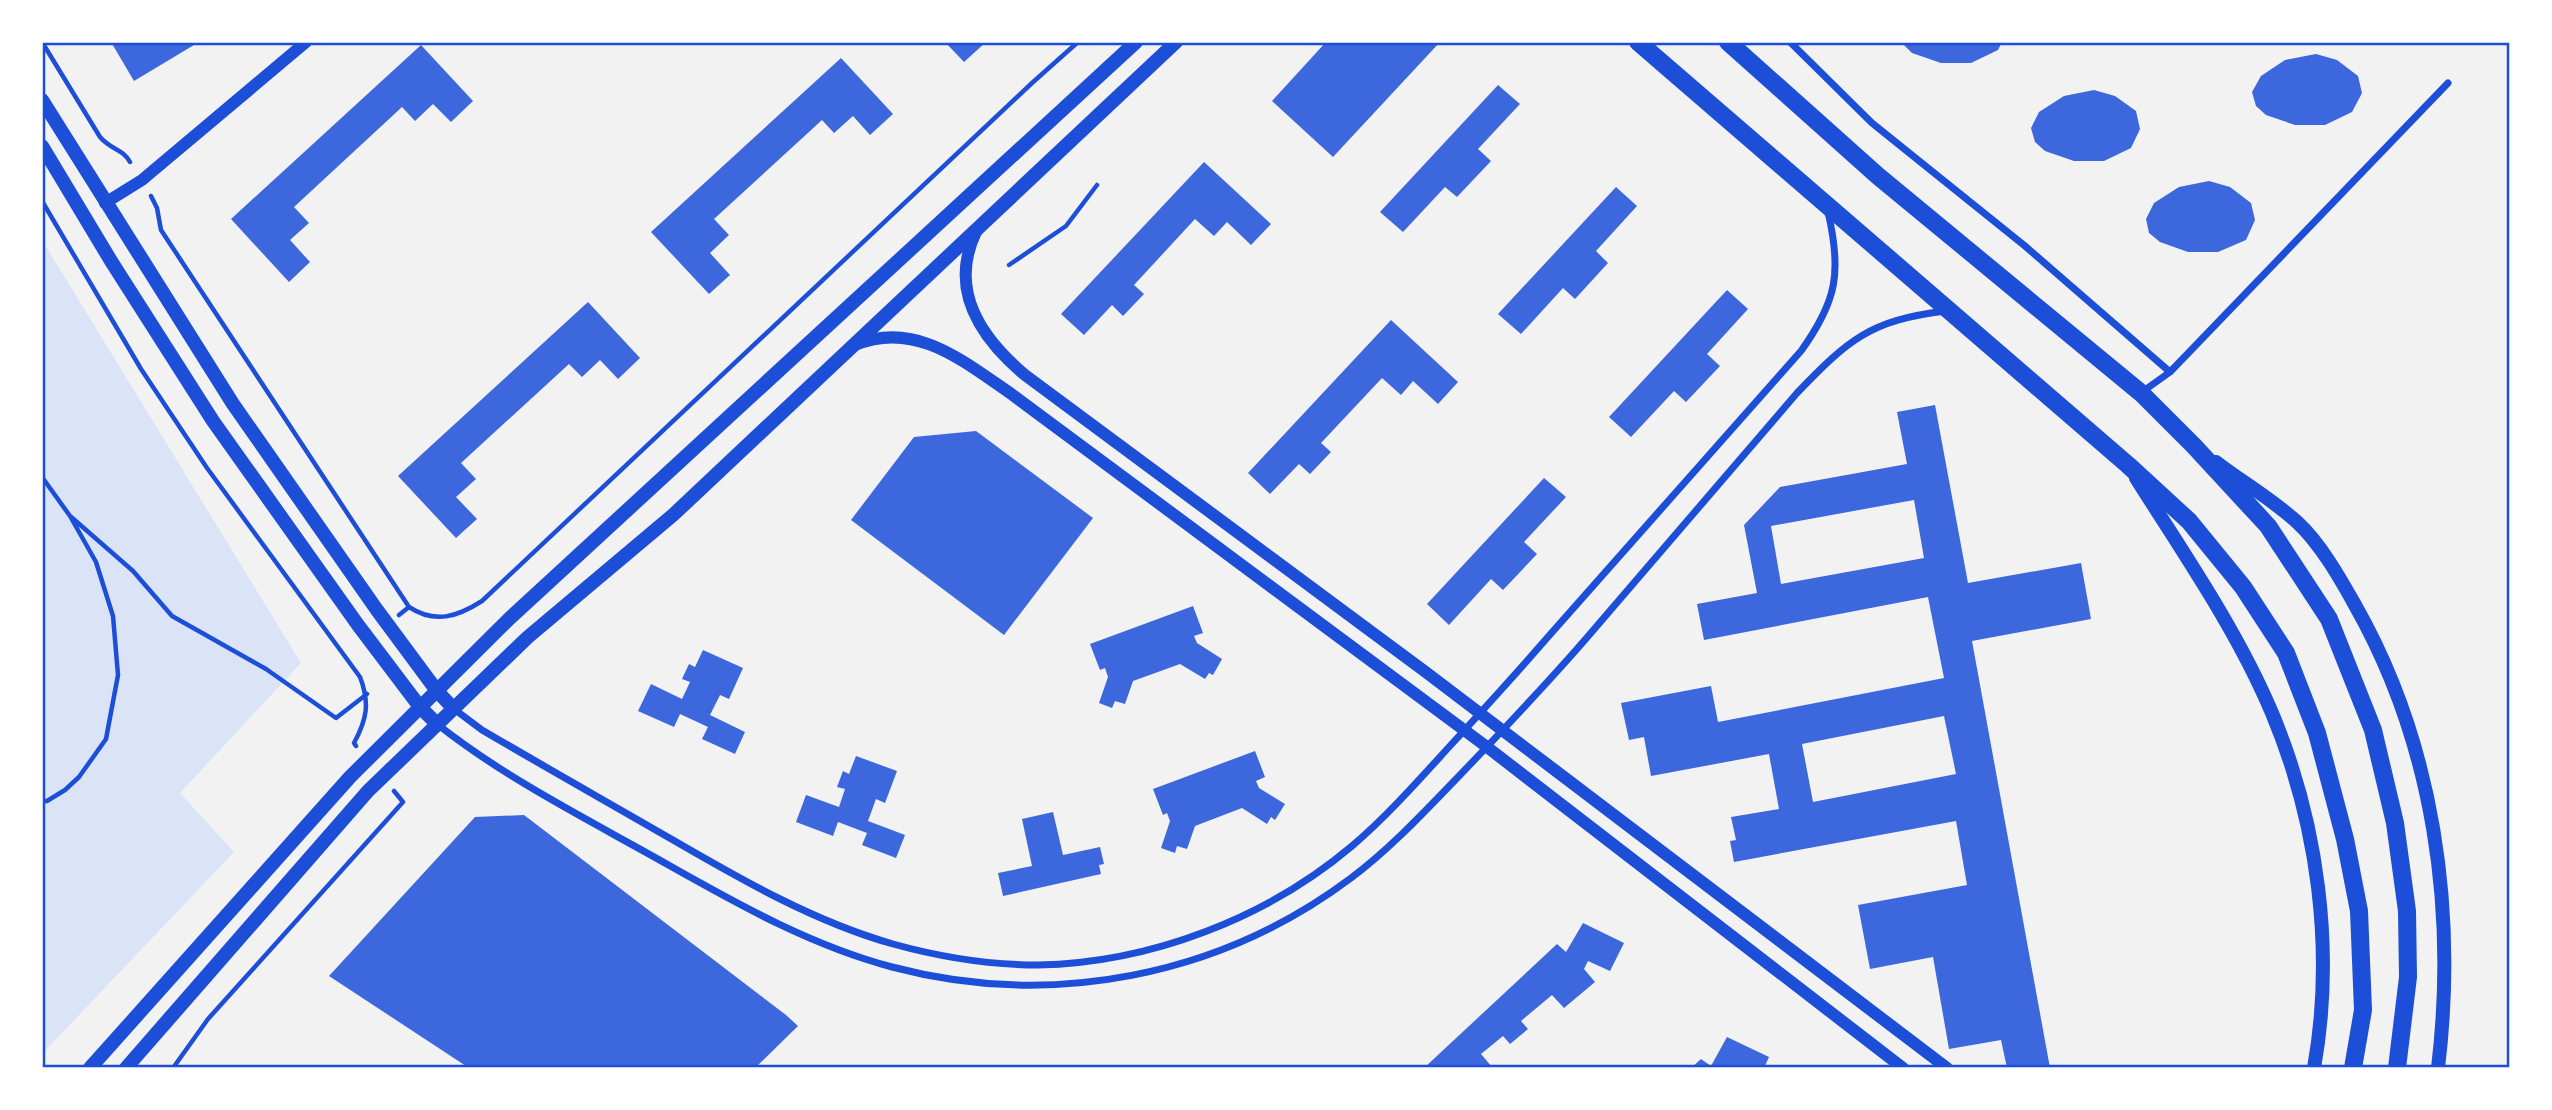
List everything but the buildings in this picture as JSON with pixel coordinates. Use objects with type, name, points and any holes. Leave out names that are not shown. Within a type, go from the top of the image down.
[{"type":"main road","points":[[90,1068],[350,777],[510,618],[1136,42]]},
{"type":"main road","points":[[126,1068],[368,791],[528,636],[673,515],[1176,42]]},
{"type":"main road","points":[[1638,42],[1827,208],[1951,310],[2128,465],[2189,521],[2243,587],[2286,653],[2317,733],[2345,839],[2360,911],[2363,1010],[2353,1068]]},
{"type":"main road","points":[[1728,42],[1878,176],[2141,393],[2268,526],[2329,619],[2372,730],[2395,823],[2407,911],[2408,977],[2397,1068]]},
{"type":"main road","points":[[42,100],[233,404],[437,691],[454,709]]},
{"type":"main road","points":[[42,146],[213,421],[358,625],[420,707],[437,724]]},
{"type":"main road","points":[[2194,446],[2298,523],[2337,573],[2393,684],[2410,729],[2422,776],[2441,876],[2446,968],[2444,1022],[2438,1068]]},
{"type":"main road","points":[[2128,465],[2242,651],[2272,713],[2290,762],[2306,820],[2324,960],[2321,1029],[2314,1068]]},
{"type":"street","points":[[105,203],[142,180],[306,42]]},
{"type":"street","points":[[1790,42],[1872,123],[2025,246],[2170,372]]},
{"type":"street","points":[[2141,393],[2170,372],[2448,83]]},
{"type":"street","points":[[454,709],[482,730],[737,877],[833,922],[889,943],[941,956],[991,963],[1036,965],[1075,963],[1120,955],[1207,930],[1286,893],[1321,870],[1391,809],[1801,351],[1818,327],[1835,286],[1836,245],[1827,208]]},
{"type":"street","points":[[976,230],[967,249],[965,270],[968,292],[975,315],[987,339],[1003,357],[1947,1068]]},
{"type":"street","points":[[437,724],[499,769],[739,905],[841,951],[936,977],[990,984],[1034,986],[1089,982],[1169,968],[1210,955],[1285,920],[1351,877],[1381,852],[1541,691],[1828,361],[1851,342],[1892,320],[1951,310]]},
{"type":"street","points":[[852,347],[869,340],[904,337],[933,346],[972,368],[1487,747],[1903,1068]]},
{"type":"path","points":[[42,42],[100,137],[107,145],[124,152],[130,162]]},
{"type":"path","points":[[151,196],[157,208],[161,230],[410,607],[421,615],[441,618],[463,612],[482,601],[1078,42]]},
{"type":"path","points":[[1009,265],[1066,226],[1097,185]]},
{"type":"path","points":[[42,201],[141,369],[207,468],[360,677],[367,694],[366,715],[354,743],[359,750]]},
{"type":"path","points":[[42,477],[70,516],[96,562],[113,616],[118,675],[106,739],[79,777],[65,790],[47,801],[42,801]]},
{"type":"path","points":[[70,516],[133,571],[172,616],[266,668],[335,718],[367,694]]},
{"type":"path","points":[[398,616],[410,607]]},
{"type":"path","points":[[346,657],[353,652]]},
{"type":"path","points":[[173,1068],[208,1019],[403,802],[391,788]]},
{"type":"shaded area","points":[[42,240],[301,663],[180,793],[234,852],[42,1054]]}]
